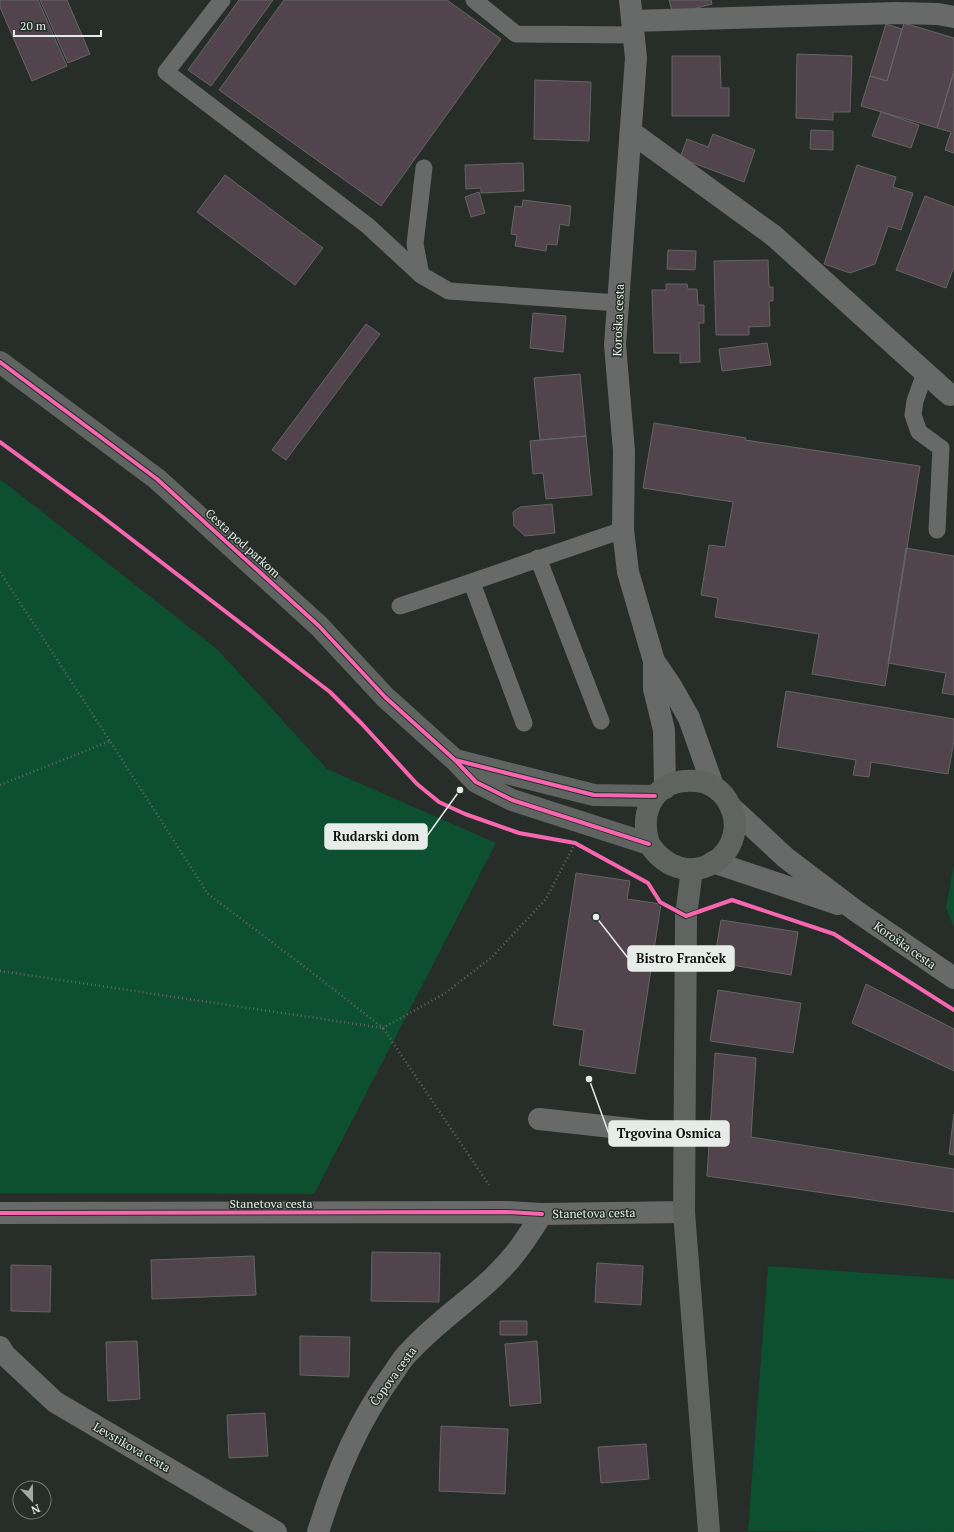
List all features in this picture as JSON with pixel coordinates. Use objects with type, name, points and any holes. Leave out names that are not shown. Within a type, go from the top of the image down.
[{"type":"main road","name":"Cesta pod parkom","points":[[0,362],[157,479],[319,626],[385,697],[455,760],[476,782],[512,800],[649,844]]},
{"type":"main road","points":[[455,760],[594,796],[660,792]]},
{"type":"main road","points":[[688,780],[701,781],[713,786],[724,795],[731,806],[734,820],[734,833],[729,846],[722,856],[703,868],[678,868],[667,863],[657,855],[649,844],[645,819],[649,807],[660,792],[676,782],[688,780]]},
{"type":"main road","points":[[692,869],[686,916],[684,1212],[709,1532]]},
{"type":"street","name":"Koroška cesta","points":[[630,0],[636,58],[615,345],[624,451],[623,530],[628,572],[654,661]]},
{"type":"street","points":[[633,28],[897,12],[938,14],[954,17]]},
{"type":"street","points":[[631,132],[774,236],[950,395]]},
{"type":"street","points":[[654,661],[672,686],[689,718],[713,786]]},
{"type":"street","points":[[654,661],[654,689],[664,730],[660,792]]},
{"type":"street","points":[[731,806],[786,858],[856,911]]},
{"type":"street","points":[[713,862],[856,911]]},
{"type":"street","name":"Koroška cesta","points":[[856,911],[954,978]]},
{"type":"street","points":[[539,1119],[685,1135]]},
{"type":"street","name":"Stanetova cesta","points":[[0,1213],[507,1212],[542,1214],[684,1212]]},
{"type":"street","name":"Čopova cesta","points":[[318,1532],[343,1460],[377,1395],[410,1350],[449,1314],[481,1288],[513,1257],[542,1214]]},
{"type":"street","name":"Levstikova cesta","points":[[0,1347],[5,1355],[54,1402],[276,1532]]},
{"type":"lane","points":[[222,0],[166,72],[368,226],[421,274],[449,291],[618,303]]},
{"type":"lane","points":[[474,0],[516,34],[633,28]]},
{"type":"lane","points":[[421,274],[415,244],[424,168]]},
{"type":"lane","points":[[925,373],[915,401],[913,415],[919,432],[941,448],[937,530]]},
{"type":"lane","points":[[400,606],[472,583],[538,558],[623,530]]},
{"type":"lane","points":[[538,558],[601,721]]},
{"type":"lane","points":[[472,583],[524,724]]},
{"type":"path","points":[[0,572],[208,894],[383,1028],[507,1212]]},
{"type":"path","points":[[0,785],[110,741]]},
{"type":"path","points":[[0,971],[383,1028],[444,994],[492,957],[546,899],[575,843]]},
{"type":"green space","points":[[0,479],[217,649],[327,769],[496,843],[314,1194],[0,1193]]},
{"type":"green space","points":[[954,864],[954,927],[946,908]]},
{"type":"green space","points":[[768,1266],[954,1279],[954,1532],[748,1531]]},
{"type":"building","points":[[0,0],[38,0],[67,66],[32,81],[0,7]]},
{"type":"building","points":[[40,0],[67,0],[90,54],[68,63]]},
{"type":"building","points":[[239,0],[273,0],[211,86],[188,70]]},
{"type":"building","points":[[284,0],[447,0],[501,39],[381,206],[219,90]]},
{"type":"building","points":[[669,0],[711,0],[712,4],[673,14]]},
{"type":"building","points":[[904,23],[954,38],[954,71],[937,128],[861,106],[870,76],[887,81]]},
{"type":"building","points":[[886,24],[902,29],[887,81],[870,76]]},
{"type":"building","points":[[797,54],[852,56],[850,112],[833,112],[833,120],[796,118]]},
{"type":"building","points":[[672,56],[720,56],[721,88],[729,88],[729,116],[672,116]]},
{"type":"building","points":[[954,71],[954,153],[945,150],[951,132],[937,128]]},
{"type":"building","points":[[535,80],[591,82],[589,141],[534,139]]},
{"type":"building","points":[[881,112],[919,125],[911,148],[872,136]]},
{"type":"building","points":[[811,130],[833,131],[833,150],[810,149]]},
{"type":"building","points":[[713,134],[755,150],[744,182],[680,158],[687,139],[708,147]]},
{"type":"building","points":[[523,163],[524,191],[481,193],[481,188],[466,189],[465,165]]},
{"type":"building","points":[[857,165],[896,177],[893,187],[913,193],[901,230],[888,226],[875,264],[850,273],[824,264]]},
{"type":"building","points":[[225,175],[323,248],[295,285],[197,212]]},
{"type":"building","points":[[479,192],[485,213],[471,217],[465,197]]},
{"type":"building","points":[[925,196],[954,207],[954,267],[946,288],[896,270]]},
{"type":"building","points":[[523,200],[571,206],[569,226],[560,224],[557,245],[547,244],[546,251],[515,246],[517,235],[511,234],[515,206],[522,207]]},
{"type":"building","points":[[668,250],[696,251],[695,270],[667,269]]},
{"type":"building","points":[[768,260],[769,287],[773,287],[773,301],[769,301],[770,326],[749,327],[749,335],[716,335],[714,261]]},
{"type":"building","points":[[666,284],[687,284],[688,289],[697,289],[698,305],[704,305],[704,323],[699,323],[700,362],[680,363],[680,353],[654,353],[652,290],[666,290]]},
{"type":"building","points":[[533,313],[566,316],[563,352],[530,348]]},
{"type":"building","points":[[366,324],[380,334],[286,460],[272,450]]},
{"type":"building","points":[[767,343],[771,365],[722,371],[719,349]]},
{"type":"building","points":[[580,374],[586,436],[540,440],[534,378]]},
{"type":"building","points":[[654,423],[746,438],[745,440],[920,466],[885,686],[812,674],[819,634],[715,617],[718,598],[701,595],[709,545],[725,547],[733,502],[643,488]]},
{"type":"building","points":[[586,436],[592,495],[546,499],[543,473],[533,474],[530,441]]},
{"type":"building","points":[[552,504],[555,533],[525,536],[514,526],[513,512],[520,507]]},
{"type":"building","points":[[906,548],[954,556],[954,695],[942,693],[946,673],[888,663]]},
{"type":"building","points":[[786,691],[954,719],[954,741],[948,774],[871,762],[869,777],[853,775],[856,760],[777,747]]},
{"type":"building","points":[[576,873],[630,881],[627,899],[661,904],[635,1074],[579,1065],[584,1030],[553,1025]]},
{"type":"building","points":[[721,920],[798,932],[791,975],[714,962]]},
{"type":"building","points":[[866,984],[954,1029],[954,1071],[852,1023]]},
{"type":"building","points":[[718,990],[801,1003],[793,1053],[710,1041]]},
{"type":"building","points":[[715,1053],[756,1058],[751,1137],[954,1169],[954,1212],[707,1176]]},
{"type":"building","points":[[954,1114],[954,1155],[949,1154]]},
{"type":"building","points":[[372,1252],[440,1253],[439,1302],[371,1301]]},
{"type":"building","points":[[254,1256],[256,1295],[152,1299],[151,1260]]},
{"type":"building","points":[[597,1263],[643,1266],[641,1305],[595,1302]]},
{"type":"building","points":[[11,1265],[51,1266],[50,1312],[11,1311]]},
{"type":"building","points":[[500,1321],[527,1321],[527,1335],[500,1335]]},
{"type":"building","points":[[300,1336],[350,1337],[349,1377],[300,1375]]},
{"type":"building","points":[[137,1341],[140,1399],[108,1401],[106,1342]]},
{"type":"building","points":[[537,1341],[541,1403],[510,1406],[505,1344]]},
{"type":"building","points":[[265,1413],[268,1456],[229,1458],[227,1415]]},
{"type":"building","points":[[441,1426],[508,1429],[505,1494],[439,1491]]},
{"type":"building","points":[[646,1444],[649,1479],[601,1483],[598,1447]]},
{"type":"cycle path","points":[[0,362],[157,479],[319,626],[385,697],[455,760],[476,782],[512,800],[649,844]]},
{"type":"cycle path","points":[[0,442],[100,515],[330,692],[362,724],[417,784],[439,802],[465,814],[519,833],[575,843],[648,883],[660,902],[686,916],[732,900],[834,934],[954,1010]]},
{"type":"cycle path","points":[[455,760],[594,795],[655,796]]},
{"type":"cycle path","points":[[0,1213],[507,1212],[542,1214]]},
{"type":"place","name":"Rudarski dom","points":[[460,790]]},
{"type":"place","name":"Bistro Franček","points":[[596,917]]},
{"type":"place","name":"Trgovina Osmica","points":[[589,1079]]}]
